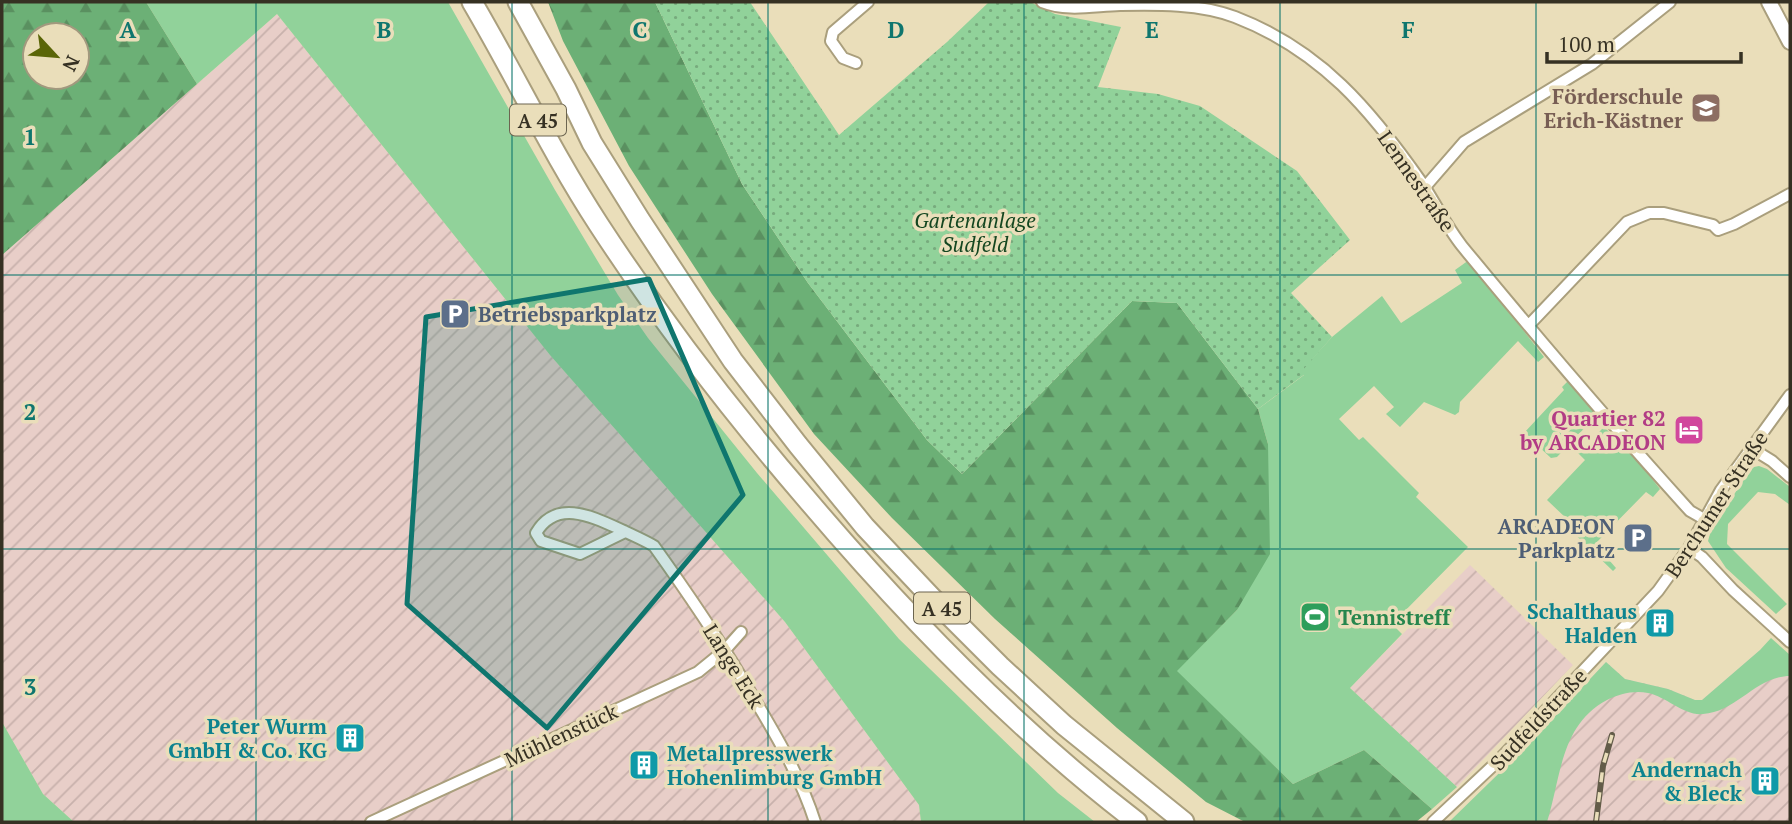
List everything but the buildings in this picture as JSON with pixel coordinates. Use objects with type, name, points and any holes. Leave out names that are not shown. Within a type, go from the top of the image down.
[{"type":"highway","name":"A 45","points":[[518,2],[592,143],[733,361],[865,527],[932,598],[1074,734],[1184,822]]},
{"type":"highway","points":[[533,2],[566,89]]},
{"type":"highway","name":"A 45","points":[[475,6],[598,224],[747,430],[864,567],[952,658],[1017,720],[1137,822]]},
{"type":"main road","points":[[1769,2],[1790,42]]},
{"type":"street","points":[[856,63],[843,58],[831,41],[833,32],[868,2]]},
{"type":"street","name":"Lennestraße","points":[[1042,2],[1078,9],[1120,5],[1201,9],[1237,18],[1300,49],[1332,74],[1390,139],[1425,187],[1450,229],[1529,325],[1682,503],[1704,519]]},
{"type":"street","points":[[1425,187],[1465,142],[1592,64],[1671,2]]},
{"type":"street","points":[[1529,325],[1618,230],[1637,217],[1649,213],[1672,213],[1713,225],[1718,230],[1790,194]]},
{"type":"street","name":"Berchumer Straße","points":[[1639,611],[1675,570],[1721,490],[1790,395]]},
{"type":"street","points":[[1751,448],[1790,477]]},
{"type":"street","name":"Lange Eck","points":[[625,532],[580,554],[541,541],[536,533],[541,525],[559,513],[576,512],[625,532],[654,546],[726,650],[765,715],[796,774],[815,822]]},
{"type":"street","points":[[1689,548],[1702,557],[1733,590],[1790,642]]},
{"type":"street","name":"Sudfeldstraße","points":[[1433,822],[1499,760],[1639,611]]},
{"type":"street","name":"Mühlenstück","points":[[371,822],[698,672],[726,650],[741,632]]},
{"type":"highlighted area","points":[[649,279],[743,495],[547,728],[407,604],[426,317]]},
{"type":"shaded area","points":[[277,14],[550,355],[785,622],[919,805],[921,822],[74,822],[43,794],[2,722],[2,255]]},
{"type":"shaded area","points":[[1470,565],[1573,665],[1457,787],[1350,688]]},
{"type":"shaded area","points":[[1760,650],[1790,676],[1790,822],[1449,822],[1530,743],[1606,662],[1625,679],[1702,700]]},
{"type":"green space","points":[[2,2],[146,2],[197,84],[2,255]]},
{"type":"green space","points":[[146,2],[448,2],[555,190],[618,295],[648,338],[757,473],[899,639],[1058,793],[1095,822],[921,822],[919,805],[785,622],[550,355],[277,14],[197,84]]},
{"type":"green space","points":[[548,2],[655,2],[742,184],[808,283],[927,440],[962,474],[1132,301],[1177,303],[1258,409],[1268,444],[1270,554],[1237,610],[1177,671],[1293,784],[1364,750],[1432,809],[1416,822],[1245,822],[1206,802],[1117,728],[995,619],[892,518],[814,434],[712,294],[629,166],[563,41]]},
{"type":"green space","name":"Gartenanlage Sudfeld","points":[[655,2],[750,2],[839,135],[989,2],[1030,2],[1055,14],[1121,27],[1098,87],[1158,94],[1200,106],[1297,171],[1350,240],[1291,293],[1332,337],[1302,371],[1305,374],[1258,409],[1177,303],[1132,301],[962,474],[927,440],[808,283],[742,184]]},
{"type":"green space","name":"Tennistreff","points":[[1469,260],[1544,357],[1538,362],[1518,341],[1460,402],[1459,412],[1455,415],[1424,402],[1400,427],[1386,414],[1394,407],[1374,386],[1339,419],[1359,440],[1363,437],[1419,493],[1416,497],[1468,547],[1392,624],[1402,634],[1350,688],[1457,787],[1432,809],[1364,750],[1293,784],[1176,671],[1237,610],[1268,444],[1258,409],[1304,375],[1301,371],[1332,337],[1382,296],[1401,323],[1462,283],[1455,270]]},
{"type":"green space","points":[[1568,381],[1594,412],[1595,417],[1557,457],[1551,458],[1524,433],[1564,390],[1562,387]]},
{"type":"green space","points":[[1604,427],[1634,456],[1660,489],[1653,497],[1646,492],[1595,544],[1616,568],[1613,571],[1564,524],[1567,519],[1547,500],[1585,460],[1578,453]]},
{"type":"green space","points":[[1759,466],[1790,487],[1790,505],[1775,494],[1758,492],[1728,524],[1727,544],[1787,604],[1776,614],[1726,568],[1708,541],[1711,530],[1748,473]]},
{"type":"green space","points":[[1771,638],[1790,655],[1790,676],[1756,687],[1715,712],[1696,714],[1655,695],[1637,692],[1607,700],[1592,711],[1580,723],[1571,738],[1547,822],[1449,822],[1530,743],[1606,662],[1625,679],[1702,700]]},
{"type":"green space","points":[[2,722],[43,794],[74,822],[2,822]]},
{"type":"railway","points":[[1596,822],[1603,766],[1612,735]]},
{"type":"place","name":"Förderschule Erich-Kästner","points":[[1706,108]]},
{"type":"place","name":"Betriebsparkplatz","points":[[455,314]]},
{"type":"place","name":"Quartier 82 by ARCADEON","points":[[1689,430]]},
{"type":"place","name":"ARCADEON Parkplatz","points":[[1638,538]]},
{"type":"place","name":"Tennistreff","points":[[1315,617]]},
{"type":"place","name":"Schalthaus Halden","points":[[1660,623]]},
{"type":"place","name":"Peter Wurm GmbH & Co. KG","points":[[350,738]]},
{"type":"place","name":"Metallpresswerk Hohenlimburg GmbH","points":[[644,765]]},
{"type":"place","name":"Andernach & Bleck","points":[[1765,781]]}]
